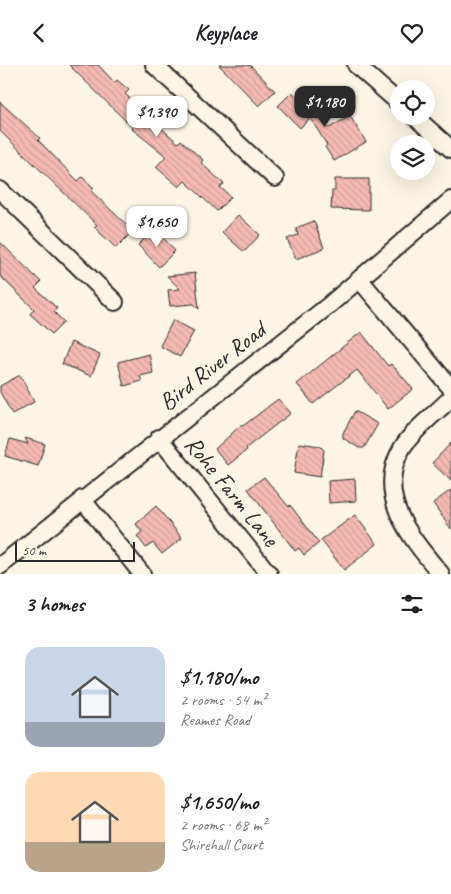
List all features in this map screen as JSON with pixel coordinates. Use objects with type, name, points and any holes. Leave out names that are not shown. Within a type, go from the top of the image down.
[{"type":"street","points":[[154,65],[275,178]]},
{"type":"street","points":[[356,65],[390,95]]},
{"type":"street","points":[[424,125],[451,149]]},
{"type":"street","points":[[0,190],[115,302]]},
{"type":"street","name":"Bird River Road","points":[[0,566],[360,280],[451,200]]},
{"type":"street","points":[[360,280],[451,388]]},
{"type":"street","points":[[441,574],[397,513],[392,498],[391,481],[393,469],[403,447],[451,399]]},
{"type":"street","name":"Rohe Farm Lane","points":[[159,438],[269,574]]},
{"type":"street","points":[[82,499],[142,574]]},
{"type":"building","points":[[69,65],[98,65],[115,83],[117,80],[129,90],[125,94],[146,113],[149,110],[162,121],[158,125],[178,143],[181,140],[203,160],[201,163],[224,184],[220,187],[231,197],[217,211],[185,181],[179,187],[156,167],[166,156],[132,129]]},
{"type":"building","points":[[219,65],[250,65],[275,91],[259,106]]},
{"type":"building","points":[[292,92],[329,128],[350,116],[366,142],[334,161],[325,147],[327,145],[310,118],[300,128],[278,106]]},
{"type":"building","points":[[0,102],[40,138],[38,140],[78,181],[82,177],[94,188],[91,191],[133,231],[116,248],[94,227],[97,225],[0,131]]},
{"type":"building","points":[[335,179],[369,179],[369,210],[331,209],[332,191],[335,191]]},
{"type":"building","points":[[238,215],[260,235],[244,252],[222,232]]},
{"type":"building","points":[[314,221],[324,248],[296,259],[287,239],[298,235],[296,228]]},
{"type":"building","points":[[155,229],[175,251],[159,267],[138,245]]},
{"type":"building","points":[[0,242],[41,282],[35,288],[57,308],[54,312],[64,322],[52,334],[30,314],[34,309],[0,276]]},
{"type":"building","points":[[195,273],[199,309],[194,304],[170,306],[168,290],[180,289],[167,276]]},
{"type":"building","points":[[173,320],[194,331],[180,357],[160,346]]},
{"type":"building","points":[[361,332],[388,366],[391,364],[413,389],[388,409],[357,370],[313,404],[297,384]]},
{"type":"building","points":[[71,342],[100,355],[91,376],[62,364]]},
{"type":"building","points":[[149,354],[153,373],[140,376],[142,381],[124,386],[118,362]]},
{"type":"building","points":[[20,375],[34,402],[12,414],[0,392],[0,386]]},
{"type":"building","points":[[278,399],[291,413],[246,448],[247,450],[228,465],[215,449],[242,424],[243,426]]},
{"type":"building","points":[[355,411],[378,424],[364,448],[359,448],[343,438],[343,433]]},
{"type":"building","points":[[25,438],[45,444],[38,466],[5,456],[10,439],[28,444]]},
{"type":"building","points":[[299,443],[320,446],[324,450],[320,477],[294,473]]},
{"type":"building","points":[[451,443],[451,481],[432,463]]},
{"type":"building","points":[[264,477],[289,507],[290,505],[319,543],[304,555],[299,548],[295,551],[248,489]]},
{"type":"building","points":[[355,479],[356,501],[329,503],[328,481]]},
{"type":"building","points":[[451,490],[451,529],[433,503]]},
{"type":"building","points":[[156,506],[182,538],[162,554],[153,543],[146,548],[137,536],[142,532],[136,524]]},
{"type":"building","points":[[355,515],[377,544],[344,570],[321,540]]}]
